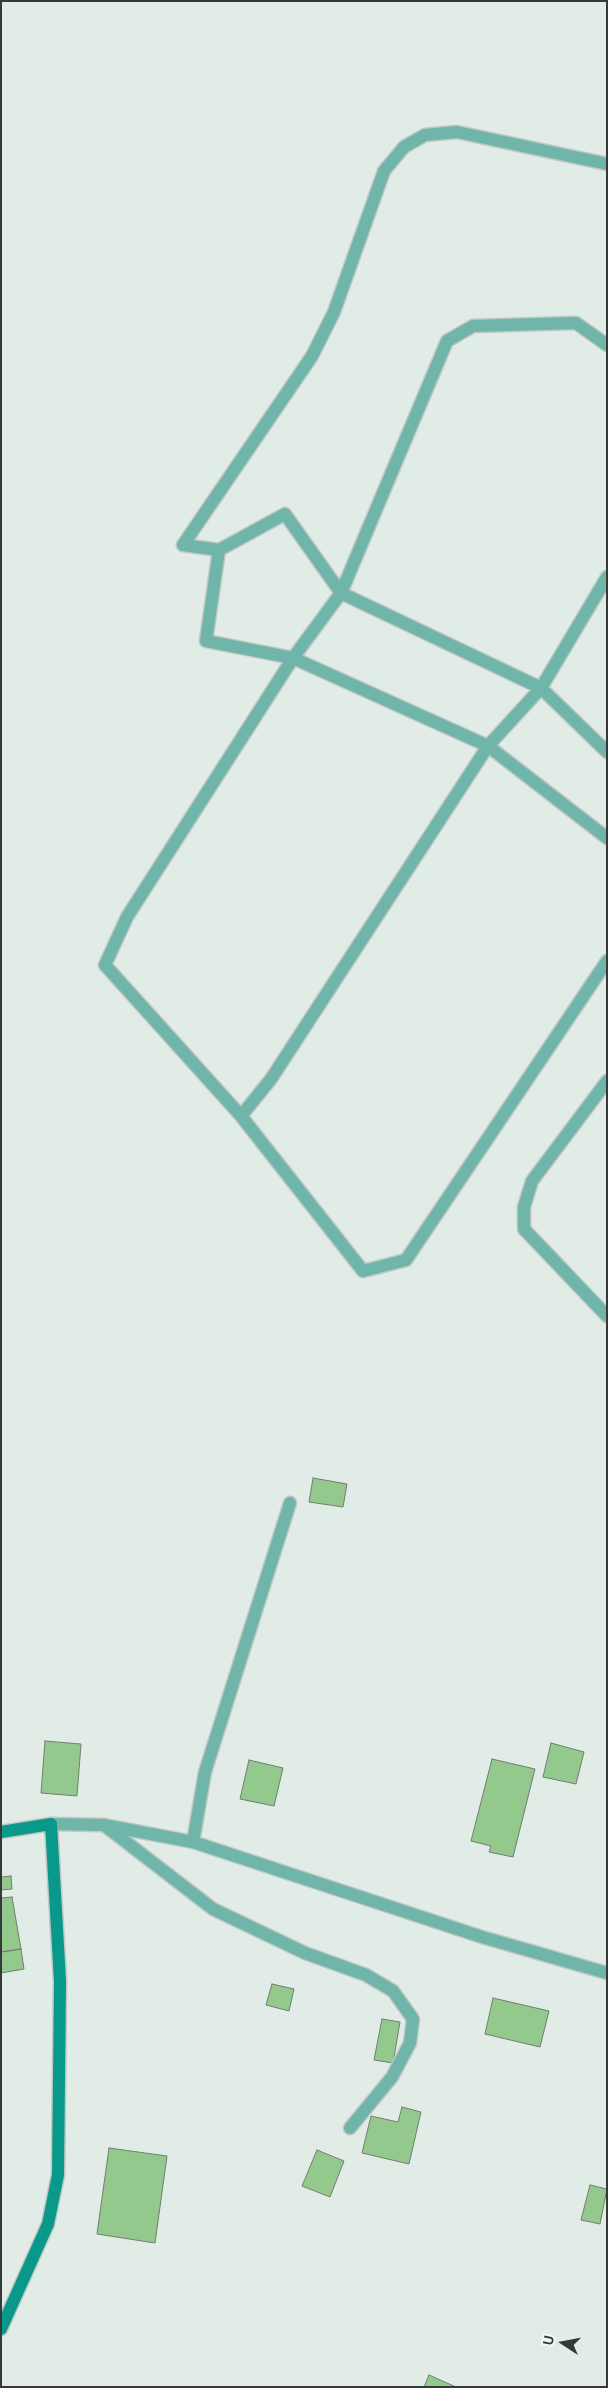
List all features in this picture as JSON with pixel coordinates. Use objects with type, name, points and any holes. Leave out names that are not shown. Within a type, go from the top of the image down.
[{"type":"street","points":[[607,164],[457,132],[425,135],[404,147],[384,171],[334,312],[312,356],[183,545],[219,550],[285,514],[341,593],[541,688],[607,752]]},
{"type":"street","points":[[607,345],[576,323],[473,326],[447,341],[341,593],[293,658],[127,917],[105,965],[241,1116],[363,1271],[406,1260],[607,961]]},
{"type":"street","points":[[219,550],[206,641],[293,658],[488,746],[607,838]]},
{"type":"street","points":[[241,1116],[271,1079],[488,746],[541,688],[607,577]]},
{"type":"street","points":[[607,1081],[532,1181],[524,1206],[524,1229],[607,1316]]},
{"type":"street","points":[[193,1842],[205,1772],[290,1503]]},
{"type":"street","points":[[1,1832],[51,1824],[104,1824],[193,1842],[482,1937],[607,1973]]},
{"type":"street","points":[[1,2329],[48,2224],[58,2175],[60,1982],[51,1824]]},
{"type":"street","points":[[104,1824],[213,1909],[305,1953],[366,1975],[393,1990],[413,2019],[410,2043],[392,2077],[350,2128]]},
{"type":"building","points":[[313,1478],[347,1484],[343,1507],[309,1502]]},
{"type":"building","points":[[45,1741],[81,1744],[77,1796],[41,1793]]},
{"type":"building","points":[[551,1743],[584,1752],[576,1784],[543,1777]]},
{"type":"building","points":[[492,1759],[535,1769],[513,1857],[489,1852],[491,1846],[471,1841]]},
{"type":"building","points":[[249,1760],[283,1768],[274,1806],[240,1799]]},
{"type":"building","points":[[11,1876],[12,1889],[1,1890],[1,1877]]},
{"type":"building","points":[[12,1897],[21,1949],[1,1952],[1,1898]]},
{"type":"building","points":[[21,1949],[24,1969],[1,1973],[1,1952]]},
{"type":"building","points":[[272,1984],[294,1989],[289,2011],[266,2005]]},
{"type":"building","points":[[493,1998],[549,2011],[540,2047],[485,2034]]},
{"type":"building","points":[[382,2019],[400,2022],[393,2063],[374,2060]]},
{"type":"building","points":[[402,2107],[421,2112],[409,2164],[362,2153],[371,2116],[398,2122]]},
{"type":"building","points":[[109,2148],[167,2156],[155,2243],[97,2234]]},
{"type":"building","points":[[317,2150],[344,2161],[330,2197],[302,2186]]},
{"type":"building","points":[[590,2185],[607,2189],[600,2224],[581,2220]]},
{"type":"building","points":[[429,2375],[456,2387],[424,2387]]}]
